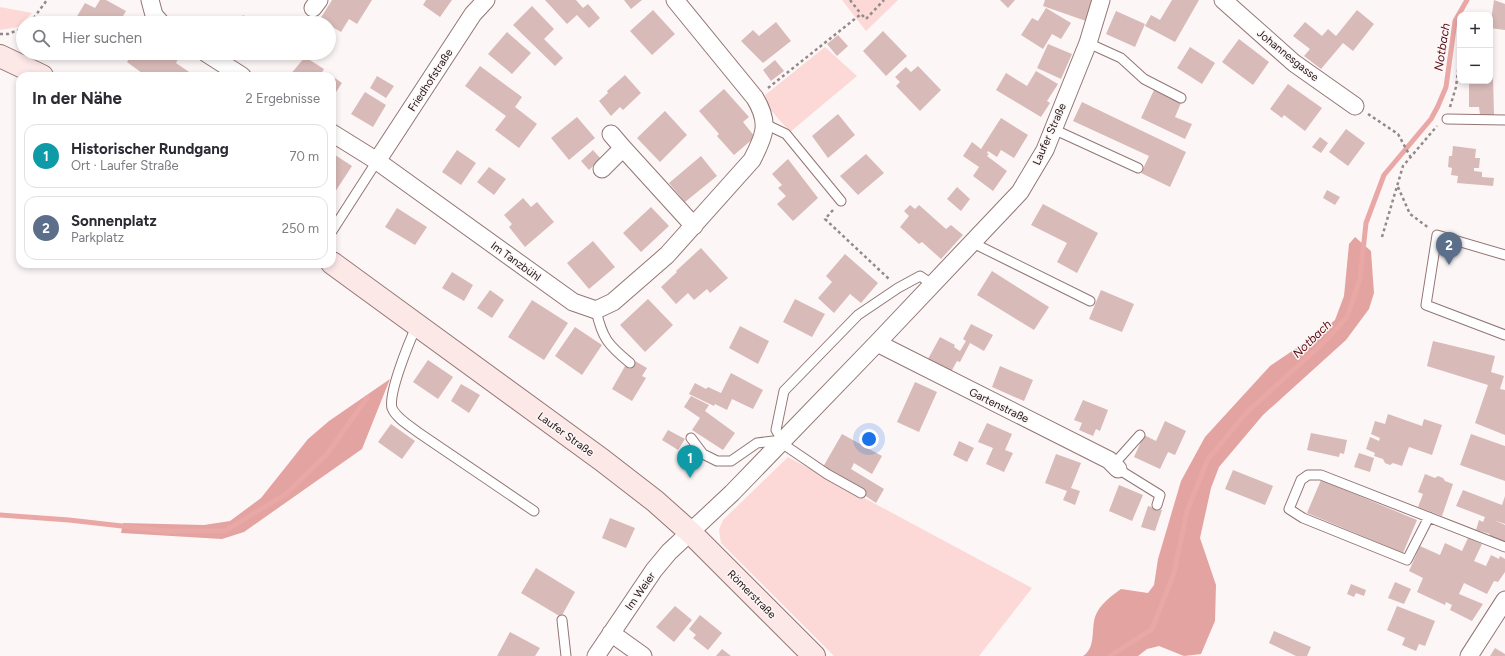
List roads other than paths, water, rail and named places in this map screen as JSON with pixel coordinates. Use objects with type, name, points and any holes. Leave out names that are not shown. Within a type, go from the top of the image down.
[{"type":"main road","points":[[0,56],[34,72]]},
{"type":"main road","name":"Laufer Straße","points":[[336,267],[602,460],[691,533]]},
{"type":"main road","name":"Römerstraße","points":[[691,533],[814,656]]},
{"type":"street","points":[[150,0],[154,16]]},
{"type":"street","name":"Friedhofstraße","points":[[377,161],[473,14],[486,0]]},
{"type":"street","points":[[596,310],[613,302],[667,255],[752,160],[761,143],[765,124],[764,112],[755,98],[675,0]]},
{"type":"street","name":"Laufer Straße","points":[[691,533],[877,344],[1020,192],[1045,150],[1088,43],[1101,0]]},
{"type":"street","name":"Johannesgasse","points":[[1223,0],[1294,62],[1355,106]]},
{"type":"street","points":[[217,60],[236,72]]},
{"type":"street","points":[[611,134],[694,226]]},
{"type":"street","name":"Im Tanzbühl","points":[[336,135],[377,161],[573,302],[596,310]]},
{"type":"street","points":[[602,169],[623,148]]},
{"type":"street","name":"Gartenstraße","points":[[877,344],[1109,460],[1116,467]]},
{"type":"street","name":"Im Weier","points":[[596,656],[654,570],[669,552],[691,533]]},
{"type":"street","points":[[1469,656],[1505,600]]},
{"type":"street","points":[[611,633],[643,656]]},
{"type":"lane","points":[[1088,43],[1121,58],[1144,79],[1181,98]]},
{"type":"lane","points":[[1447,119],[1505,120]]},
{"type":"lane","points":[[765,124],[786,134],[841,201]]},
{"type":"lane","points":[[1053,129],[1138,168]]},
{"type":"lane","points":[[336,225],[377,161]]},
{"type":"lane","points":[[1505,255],[1437,235],[1426,306],[1505,335]]},
{"type":"lane","points":[[973,243],[1090,301]]},
{"type":"lane","points":[[862,493],[826,474],[781,441],[776,430],[784,391],[858,315],[898,288],[920,276],[932,284]]},
{"type":"lane","points":[[596,310],[601,330],[611,348],[630,363]]},
{"type":"lane","points":[[417,326],[409,340],[392,396],[392,408],[402,420],[419,433],[534,511]]},
{"type":"lane","points":[[1140,435],[1116,467],[1160,495],[1157,505]]},
{"type":"lane","points":[[691,438],[702,454],[717,461],[731,462],[757,443],[781,441]]},
{"type":"lane","points":[[1429,517],[1407,560],[1303,518],[1289,509],[1301,480],[1308,476],[1321,475],[1429,517],[1505,548]]},
{"type":"lane","points":[[562,620],[566,656]]},
{"type":"waterway","name":"Notbach","points":[[1110,656],[1152,629],[1174,573],[1187,511],[1208,459],[1247,412],[1321,345],[1347,317],[1360,279],[1366,223],[1384,175],[1431,119],[1438,106],[1446,87],[1455,21],[1467,0]]},
{"type":"waterway","points":[[0,515],[69,520],[166,531],[225,531],[286,494],[327,454],[367,398]]},
{"type":"place","name":"Sonnenplatz","points":[[1449,265]]},
{"type":"place","name":"Historischer Rundgang","points":[[690,478]]}]
